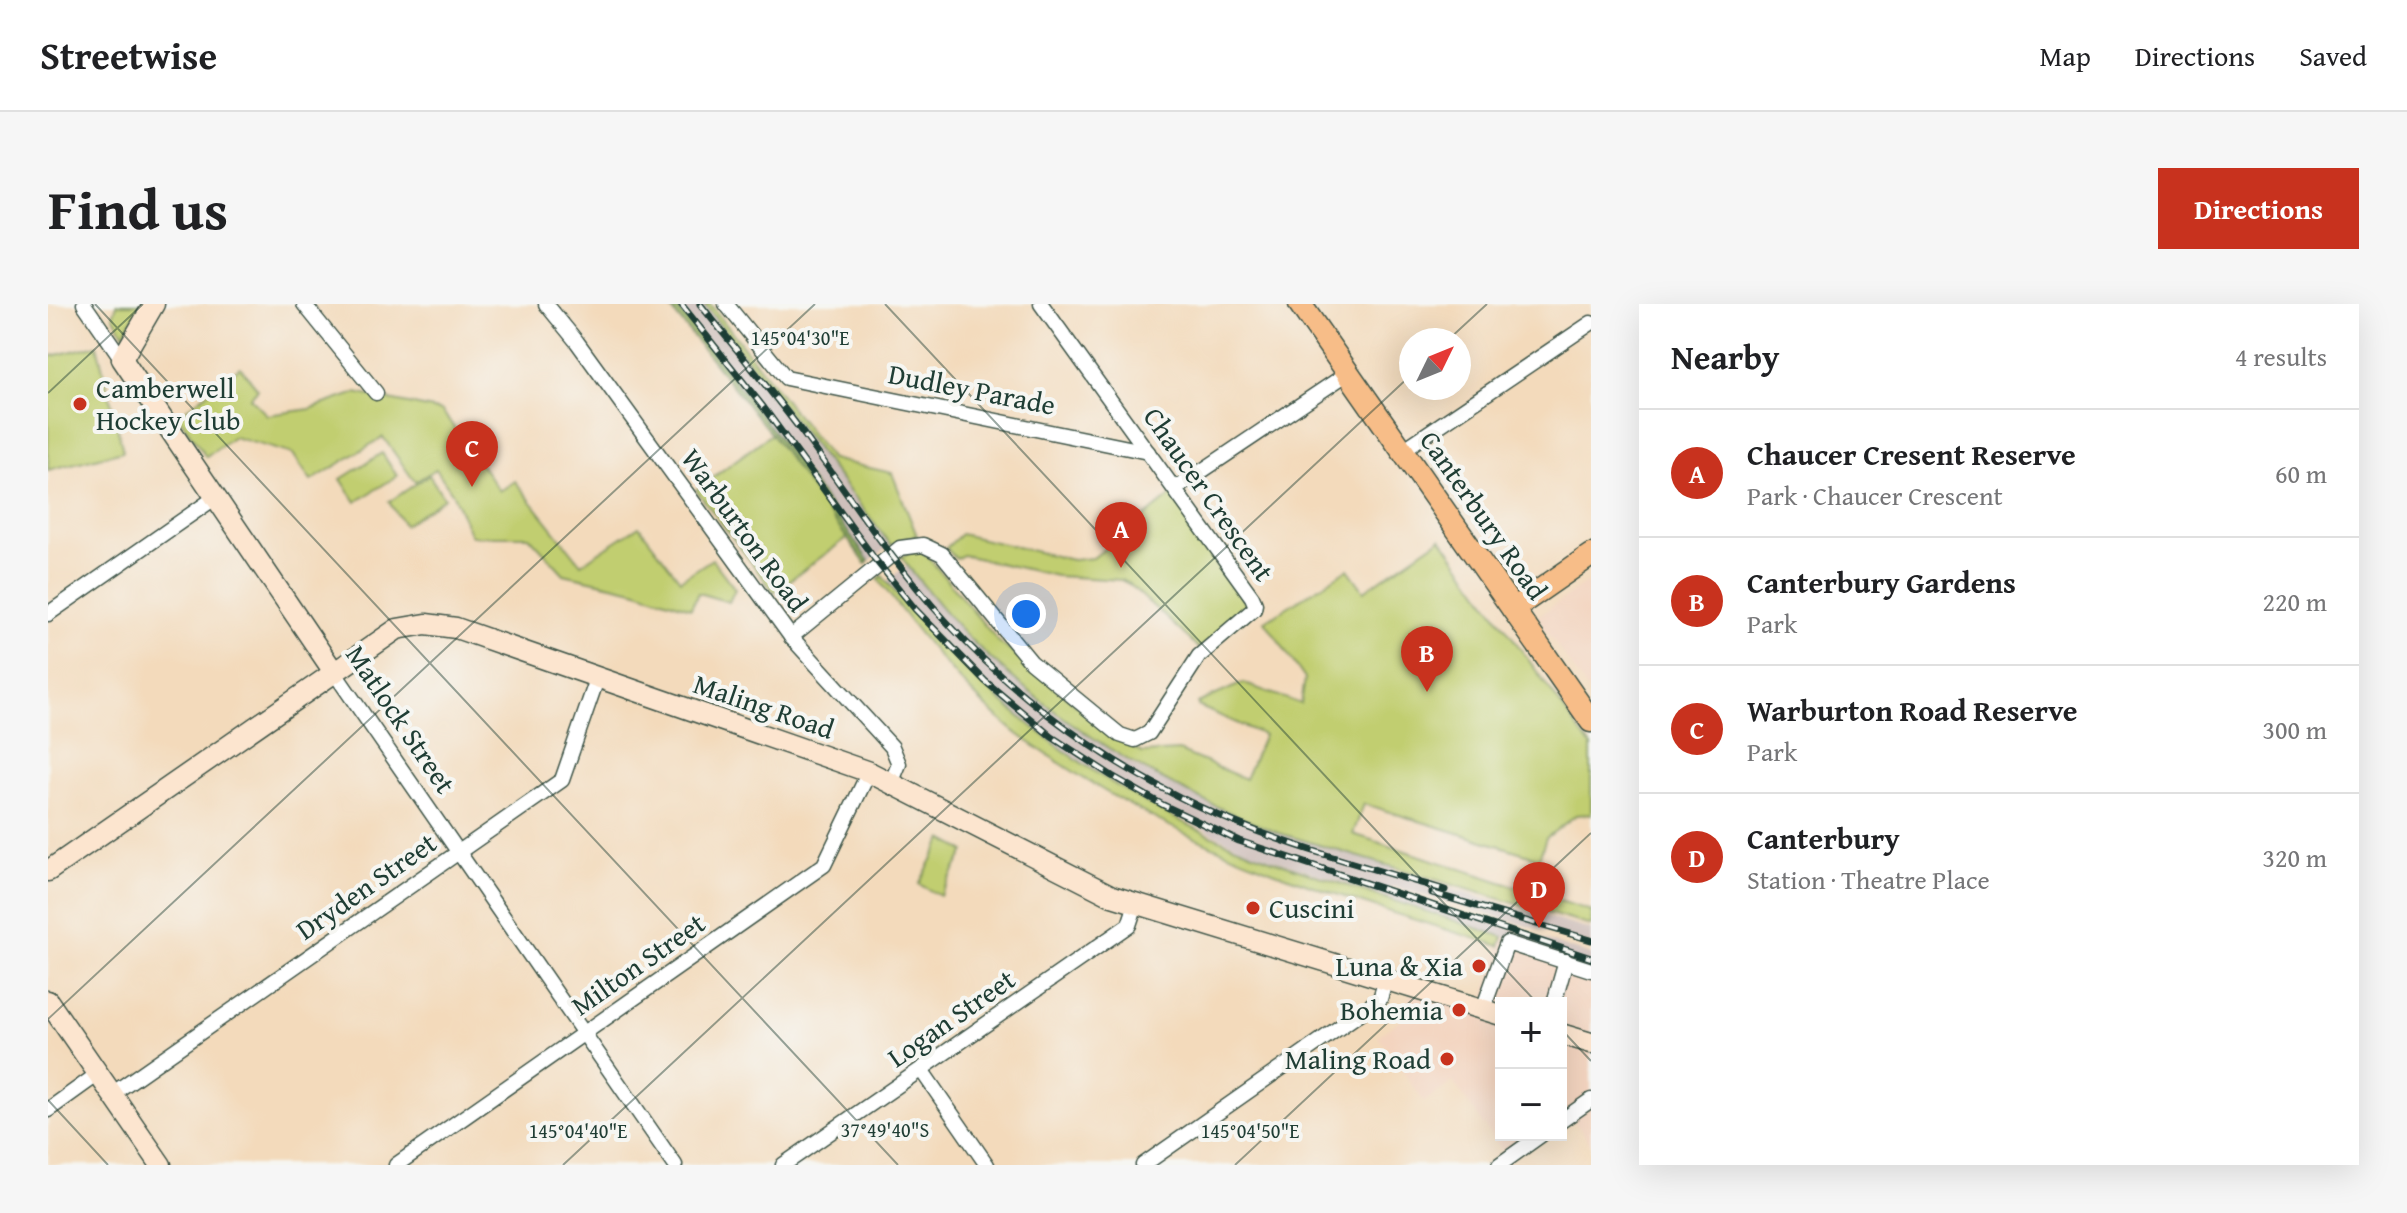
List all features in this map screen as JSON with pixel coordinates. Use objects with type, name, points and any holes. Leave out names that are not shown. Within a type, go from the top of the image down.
[{"type":"main road","name":"Canterbury Road","points":[[1300,304],[1591,721]]},
{"type":"main road","points":[[1513,609],[1591,555]]},
{"type":"street","name":"Matlock Street","points":[[84,304],[675,1165]]},
{"type":"street","points":[[122,359],[154,304]]},
{"type":"street","points":[[304,304],[376,393]]},
{"type":"street","name":"Warburton Road","points":[[546,304],[577,342],[791,637],[892,747],[899,764],[892,781]]},
{"type":"street","name":"Dudley Parade","points":[[726,304],[786,378],[1148,452]]},
{"type":"street","name":"Chaucer Crescent","points":[[791,637],[900,548],[923,545],[942,554],[1031,662],[1120,735],[1135,740],[1149,733],[1199,656],[1254,609],[1255,604],[1175,489],[1041,304]]},
{"type":"street","points":[[1403,450],[1591,323]]},
{"type":"street","points":[[1175,489],[1348,373]]},
{"type":"street","points":[[48,614],[216,497]]},
{"type":"street","name":"Maling Road","points":[[48,871],[397,629],[426,624],[456,628],[892,781],[1112,896],[1492,1012]]},
{"type":"street","name":"Dryden Street","points":[[112,1094],[562,780],[597,679]]},
{"type":"street","name":"Milton Street","points":[[396,1165],[824,865],[869,772]]},
{"type":"street","name":"Logan Street","points":[[783,1165],[1129,925],[1136,904]]},
{"type":"street","points":[[1492,1012],[1507,943],[1591,970]]},
{"type":"street","points":[[1556,997],[1566,961]]},
{"type":"street","points":[[1143,1165],[1380,999],[1386,979]]},
{"type":"street","points":[[48,1001],[161,1165]]},
{"type":"street","points":[[1567,1036],[1591,1043]]},
{"type":"street","points":[[922,1071],[987,1165]]},
{"type":"street","points":[[48,1110],[98,1074]]},
{"type":"street","points":[[1567,1117],[1591,1100]]},
{"type":"street","points":[[1499,1165],[1533,1141]]},
{"type":"shaded area","points":[[674,304],[704,304],[891,545],[869,561],[808,475]]},
{"type":"shaded area","points":[[907,565],[941,607],[1085,733],[1138,768],[1232,815],[1395,868],[1394,872],[1591,930],[1591,945],[1392,886],[1390,890],[1591,955],[1591,966],[1250,851],[1148,803],[1061,749],[976,680],[941,646],[886,582]]},
{"type":"shaded area","points":[[1587,582],[1591,587],[1591,695],[1537,617]]},
{"type":"shaded area","name":"Maling Road","points":[[1503,937],[1591,966],[1591,1145],[1567,1114],[1567,997],[1495,997],[1495,1141],[1453,1082],[1424,1102],[1378,1036],[1401,1020],[1415,977],[1483,999]]},
{"type":"shaded area","name":"Maling Road","points":[[1495,1141],[1528,1141],[1506,1156]]},
{"type":"green space","points":[[117,304],[141,304],[124,334],[113,316]]},
{"type":"green space","points":[[667,304],[674,304],[749,399],[869,561],[866,564],[771,434]]},
{"type":"green space","points":[[704,304],[710,304],[831,459],[892,473],[917,536],[891,545]]},
{"type":"green space","name":"Camberwell Hockey Club","points":[[97,345],[123,451],[48,470],[48,357]]},
{"type":"green space","points":[[240,367],[258,389],[250,398],[267,415],[310,409],[356,393],[442,411],[500,491],[515,481],[581,564],[639,526],[680,580],[712,559],[735,589],[729,602],[698,593],[691,608],[634,590],[564,574],[529,536],[471,536],[453,494],[436,469],[415,482],[383,437],[311,481],[293,454],[234,437],[206,457],[178,416]]},
{"type":"green space","points":[[771,434],[847,538],[774,592],[696,490]]},
{"type":"green space","points":[[382,453],[397,476],[356,502],[341,479]]},
{"type":"green space","points":[[429,475],[444,498],[404,525],[389,502]]},
{"type":"green space","points":[[1172,495],[1247,607],[1200,649],[1121,580],[1056,576],[963,555],[956,559],[946,548],[961,534],[1072,560],[1093,558]]},
{"type":"green space","points":[[1441,538],[1591,747],[1591,814],[1576,815],[1546,838],[1539,858],[1364,804],[1353,834],[1591,911],[1591,926],[1279,833],[1155,775],[1078,728],[1006,672],[953,621],[901,557],[923,551],[998,641],[1122,742],[1142,753],[1179,751],[1245,779],[1264,735],[1198,706],[1198,703],[1243,683],[1301,704],[1305,679],[1265,621],[1348,569],[1364,591]]},
{"type":"green space","points":[[882,576],[960,663],[1003,702],[1095,772],[1145,802],[1251,852],[1503,937],[1500,946],[1386,911],[1273,871],[1163,823],[1111,795],[1026,740],[977,698],[909,620],[878,579]]},
{"type":"green space","points":[[943,839],[965,851],[940,896],[919,884]]},
{"type":"railway","points":[[681,304],[764,408],[915,609],[985,681],[1052,737],[1163,805],[1239,841],[1591,958]]},
{"type":"railway","points":[[700,304],[790,416],[926,598],[978,654],[1049,715],[1127,768],[1211,812],[1301,847],[1445,890]]},
{"type":"railway","points":[[1432,893],[1591,940]]},
{"type":"place","name":"Camberwell Hockey Club","points":[[80,404]]},
{"type":"place","name":"Warburton Road Reserve","points":[[472,487]]},
{"type":"place","name":"Chaucer Cresent Reserve","points":[[1121,568]]},
{"type":"place","name":"Canterbury Gardens","points":[[1427,692]]},
{"type":"place","name":"Cuscini","points":[[1253,908]]},
{"type":"place","name":"Canterbury","points":[[1539,928]]},
{"type":"place","name":"Luna & Xia","points":[[1479,966]]},
{"type":"place","name":"Bohemia","points":[[1459,1010]]},
{"type":"place","name":"Maling Road","points":[[1447,1059]]}]
